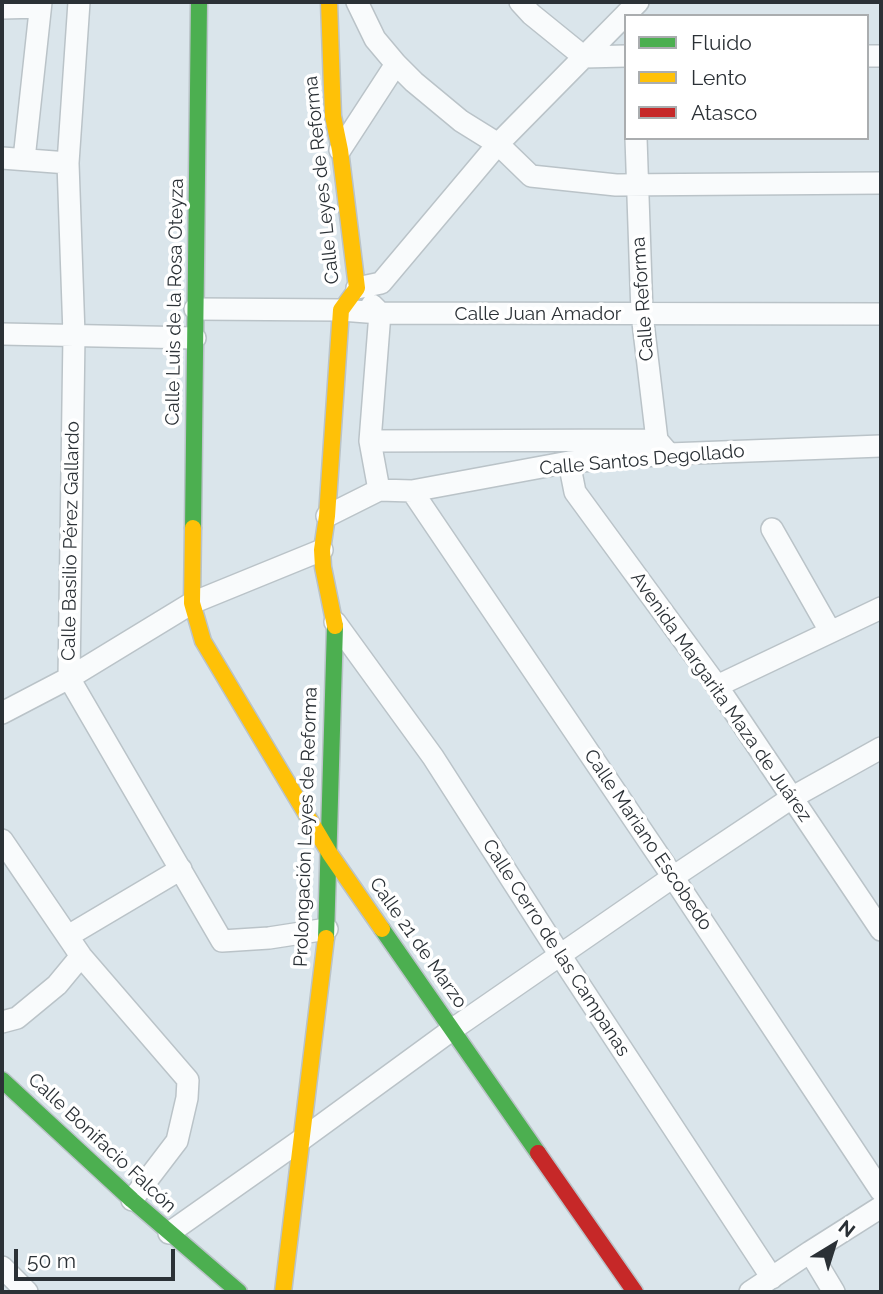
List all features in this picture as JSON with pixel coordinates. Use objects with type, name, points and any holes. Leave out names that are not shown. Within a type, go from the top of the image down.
[{"type":"street","name":"Calle Basilio Pérez Gallardo","points":[[79,2],[68,163],[74,335],[69,678],[222,941],[269,939],[327,929]]},
{"type":"street","name":"Calle Luis de la Rosa Oteyza","points":[[192,603],[199,2]]},
{"type":"street","name":"Calle Leyes de Reforma","points":[[327,516],[341,310],[357,288],[340,150],[333,116],[329,2]]},
{"type":"street","points":[[358,2],[375,39],[396,64],[461,121],[498,144],[531,176],[616,186],[881,183]]},
{"type":"street","points":[[520,2],[584,57],[624,56]]},
{"type":"street","points":[[2,8],[41,5],[24,159]]},
{"type":"street","points":[[357,288],[381,283],[498,144],[624,19]]},
{"type":"street","points":[[340,150],[396,64]]},
{"type":"street","name":"Calle Reforma","points":[[636,140],[642,314],[663,447]]},
{"type":"street","points":[[2,158],[68,163]]},
{"type":"street","points":[[357,288],[380,313],[370,441],[379,490]]},
{"type":"street","name":"Calle Juan Amador","points":[[195,309],[341,310],[380,313],[881,314]]},
{"type":"street","points":[[2,334],[195,338]]},
{"type":"street","name":"Calle Santos Degollado","points":[[370,441],[663,447],[881,446]]},
{"type":"street","name":"Calle Santos Degollado","points":[[327,516],[379,490],[412,491],[663,447]]},
{"type":"street","name":"Avenida Margarita Maza de Juárez","points":[[569,462],[575,492],[717,686],[881,930]]},
{"type":"street","name":"Calle Mariano Escobedo","points":[[412,491],[881,1191]]},
{"type":"street","name":"Prolongación Leyes de Reforma","points":[[283,1292],[327,929],[335,622],[323,567],[322,550],[327,516]]},
{"type":"street","points":[[772,529],[830,631]]},
{"type":"street","points":[[2,713],[69,678],[192,603],[322,550]]},
{"type":"street","name":"Calle 21 de Marzo","points":[[192,603],[203,641],[330,854],[635,1292]]},
{"type":"street","points":[[717,686],[881,608]]},
{"type":"street","name":"Calle Cerro de las Campanas","points":[[335,622],[433,757],[772,1278]]},
{"type":"street","points":[[169,1233],[453,1029],[673,877],[793,797],[881,748]]},
{"type":"street","points":[[2,840],[81,956],[188,1080],[187,1098],[177,1141],[132,1200]]},
{"type":"street","points":[[68,936],[181,869]]},
{"type":"street","points":[[2,1022],[17,1018],[57,985],[81,956]]},
{"type":"street","name":"Calle Bonifacio Falcón","points":[[2,1080],[132,1200],[239,1292]]},
{"type":"street","points":[[750,1292],[881,1207]]},
{"type":"street","points":[[810,1252],[834,1292]]},
{"type":"street","points":[[2,1267],[27,1292]]},
{"type":"traffic: fast","points":[[193,528],[199,2]]},
{"type":"traffic: fast","points":[[326,938],[335,626]]},
{"type":"traffic: fast","points":[[382,929],[538,1153]]},
{"type":"traffic: fast","points":[[2,1080],[132,1200],[239,1292]]},
{"type":"traffic: slow","points":[[329,2],[333,116],[340,150],[357,288],[341,310],[327,516],[322,550],[335,626]]},
{"type":"traffic: slow","points":[[193,528],[192,603],[203,641],[330,854],[382,929]]},
{"type":"traffic: slow","points":[[283,1292],[326,938]]},
{"type":"traffic: jam","points":[[538,1153],[635,1292]]}]
